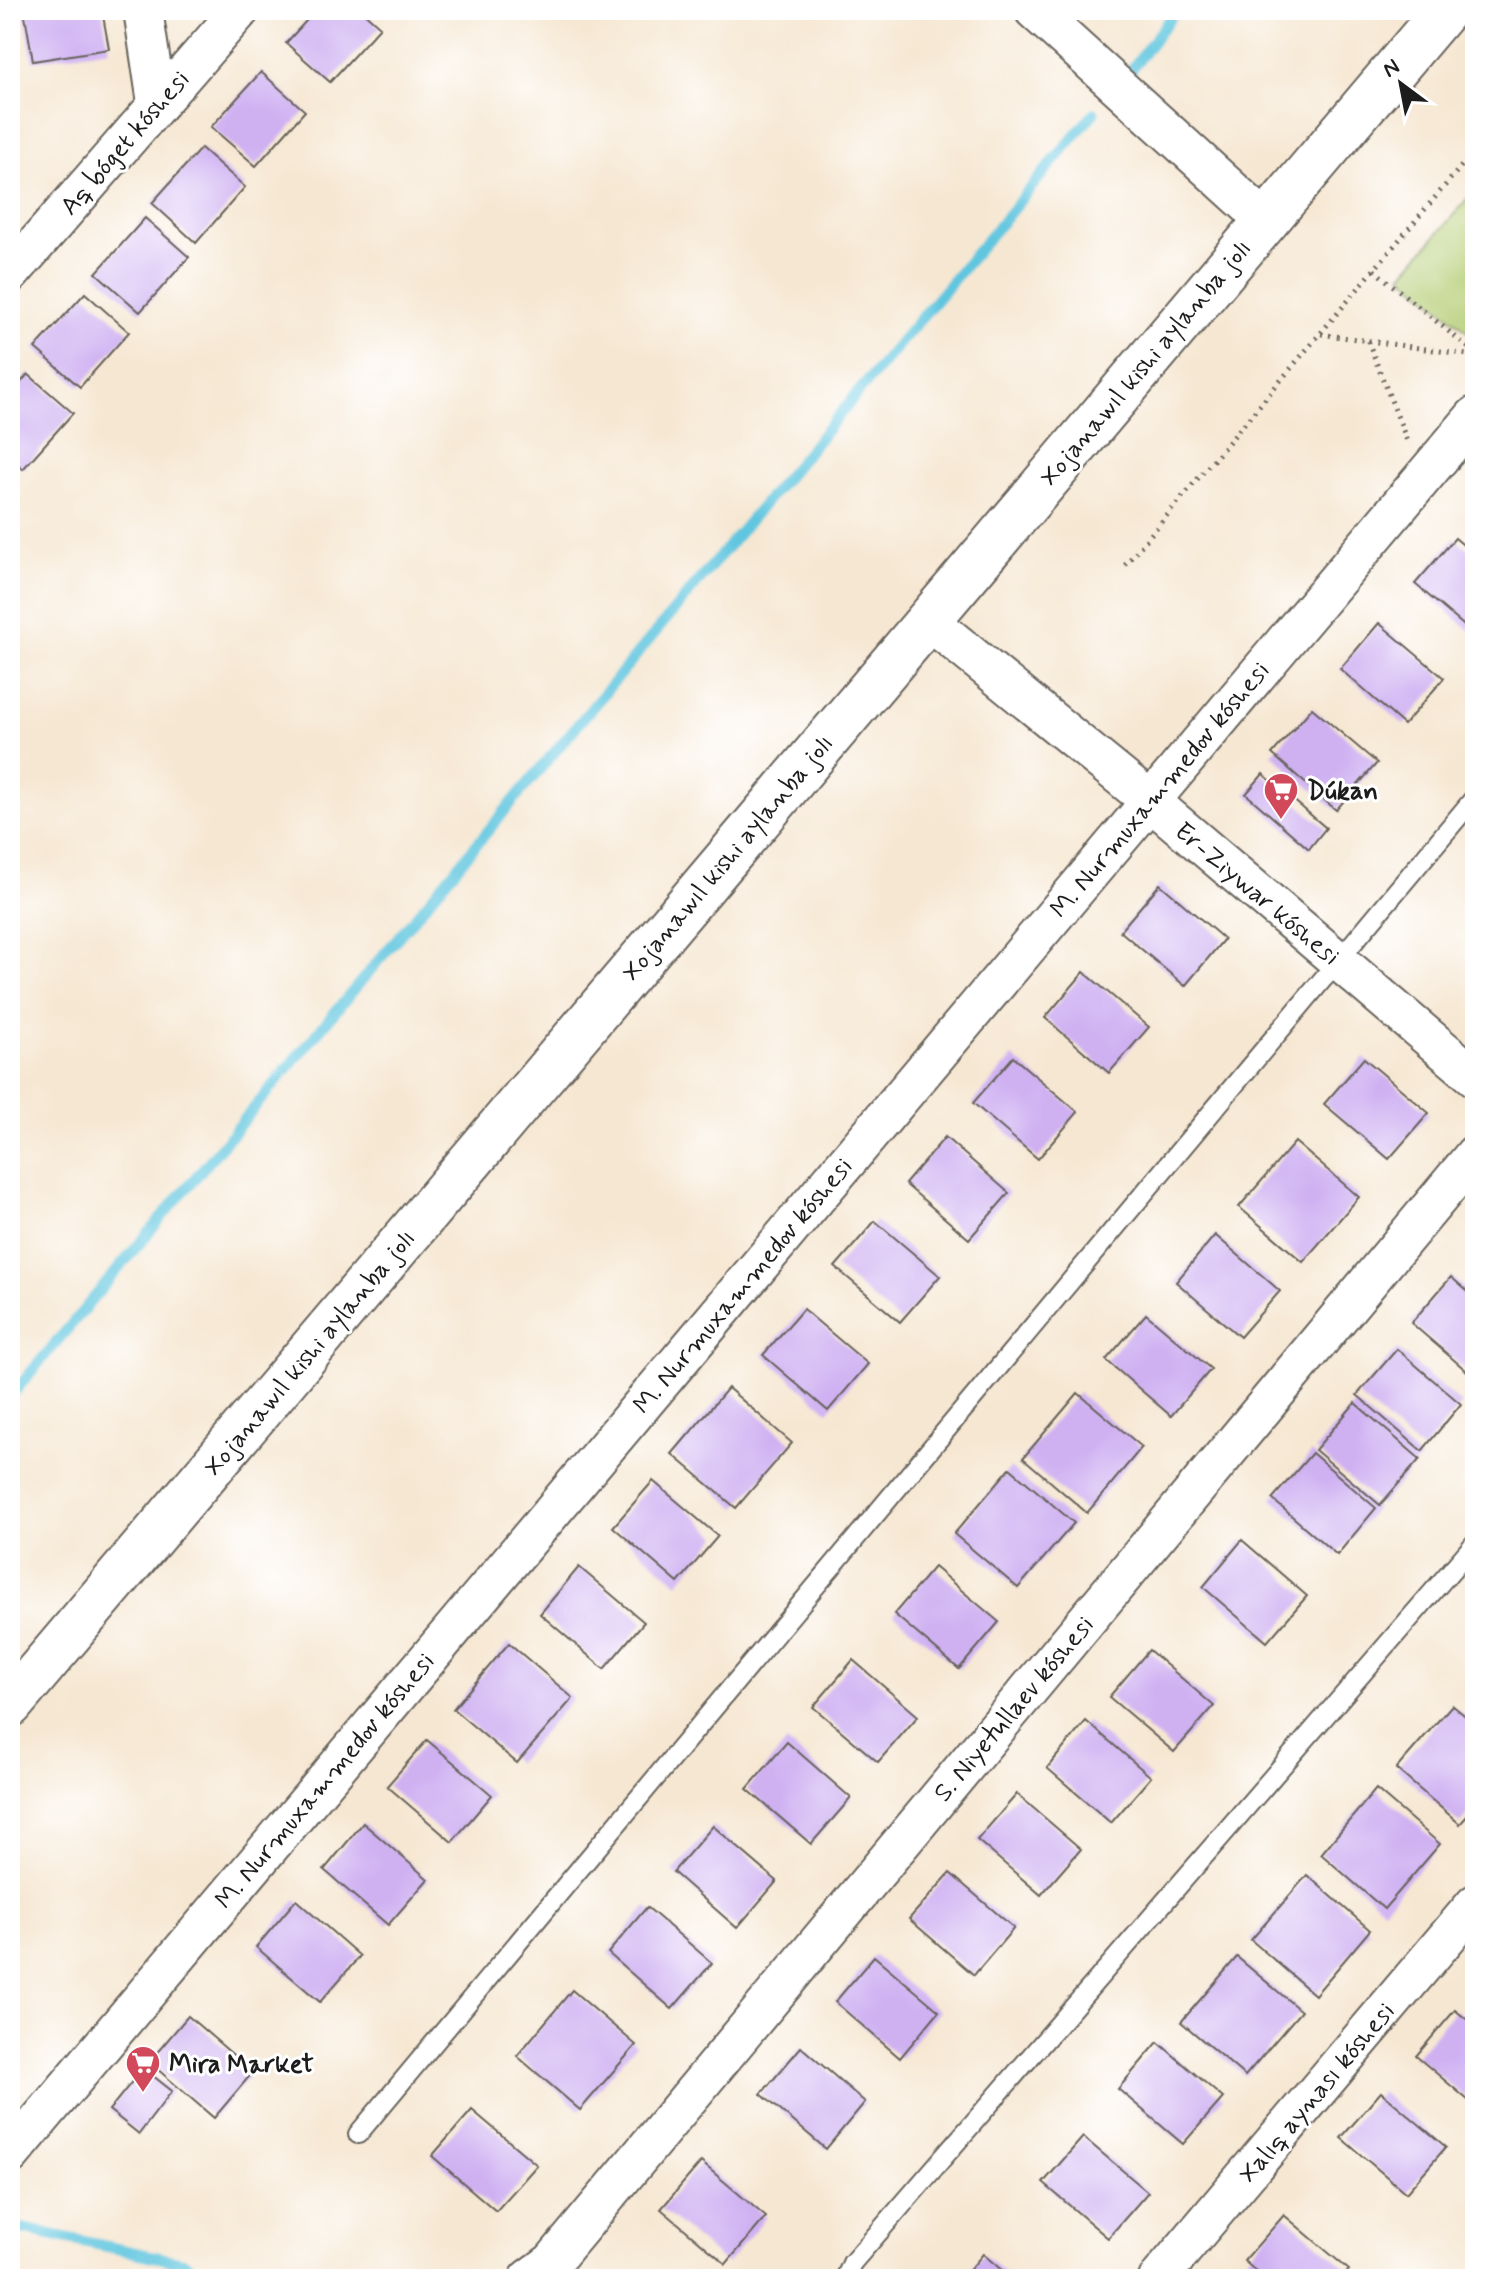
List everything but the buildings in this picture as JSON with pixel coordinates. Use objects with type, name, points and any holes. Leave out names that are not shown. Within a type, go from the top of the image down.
[{"type":"main road","name":"Xojanawıl kishi aylanba jolı","points":[[10,1705],[1445,10]]},
{"type":"street","points":[[143,10],[157,103]]},
{"type":"street","name":"Aq bóget kóshesi","points":[[10,274],[240,10]]},
{"type":"street","points":[[1034,10],[1265,220]]},
{"type":"street","name":"M. Nurmuxammedov kóshesi","points":[[10,2155],[1475,416]]},
{"type":"street","name":"Er-Ziywar kóshesi","points":[[928,620],[1149,800],[1475,1077]]},
{"type":"street","name":"S. Niyetullaev kóshesi","points":[[541,2270],[1475,1154]]},
{"type":"street","name":"Xalıq aynası kóshesi","points":[[1158,2279],[1475,1904]]},
{"type":"lane","points":[[358,2134],[1475,797]]},
{"type":"lane","points":[[845,2279],[852,2263],[1475,1543]]},
{"type":"path","points":[[1125,565],[1475,150]]},
{"type":"path","points":[[1374,270],[1475,354]]},
{"type":"path","points":[[1320,334],[1475,354]]},
{"type":"green space","points":[[1475,190],[1475,338],[1402,275]]},
{"type":"waterway","points":[[1131,70],[1176,10]]},
{"type":"waterway","points":[[10,1397],[1094,113]]},
{"type":"waterway","points":[[10,2226],[185,2263],[202,2279]]},
{"type":"waterway","points":[[259,2279],[274,2271],[323,2279]]},
{"type":"place","name":"Dúkan","points":[[1281,821]]},
{"type":"place","name":"Mira Market","points":[[143,2094]]}]
